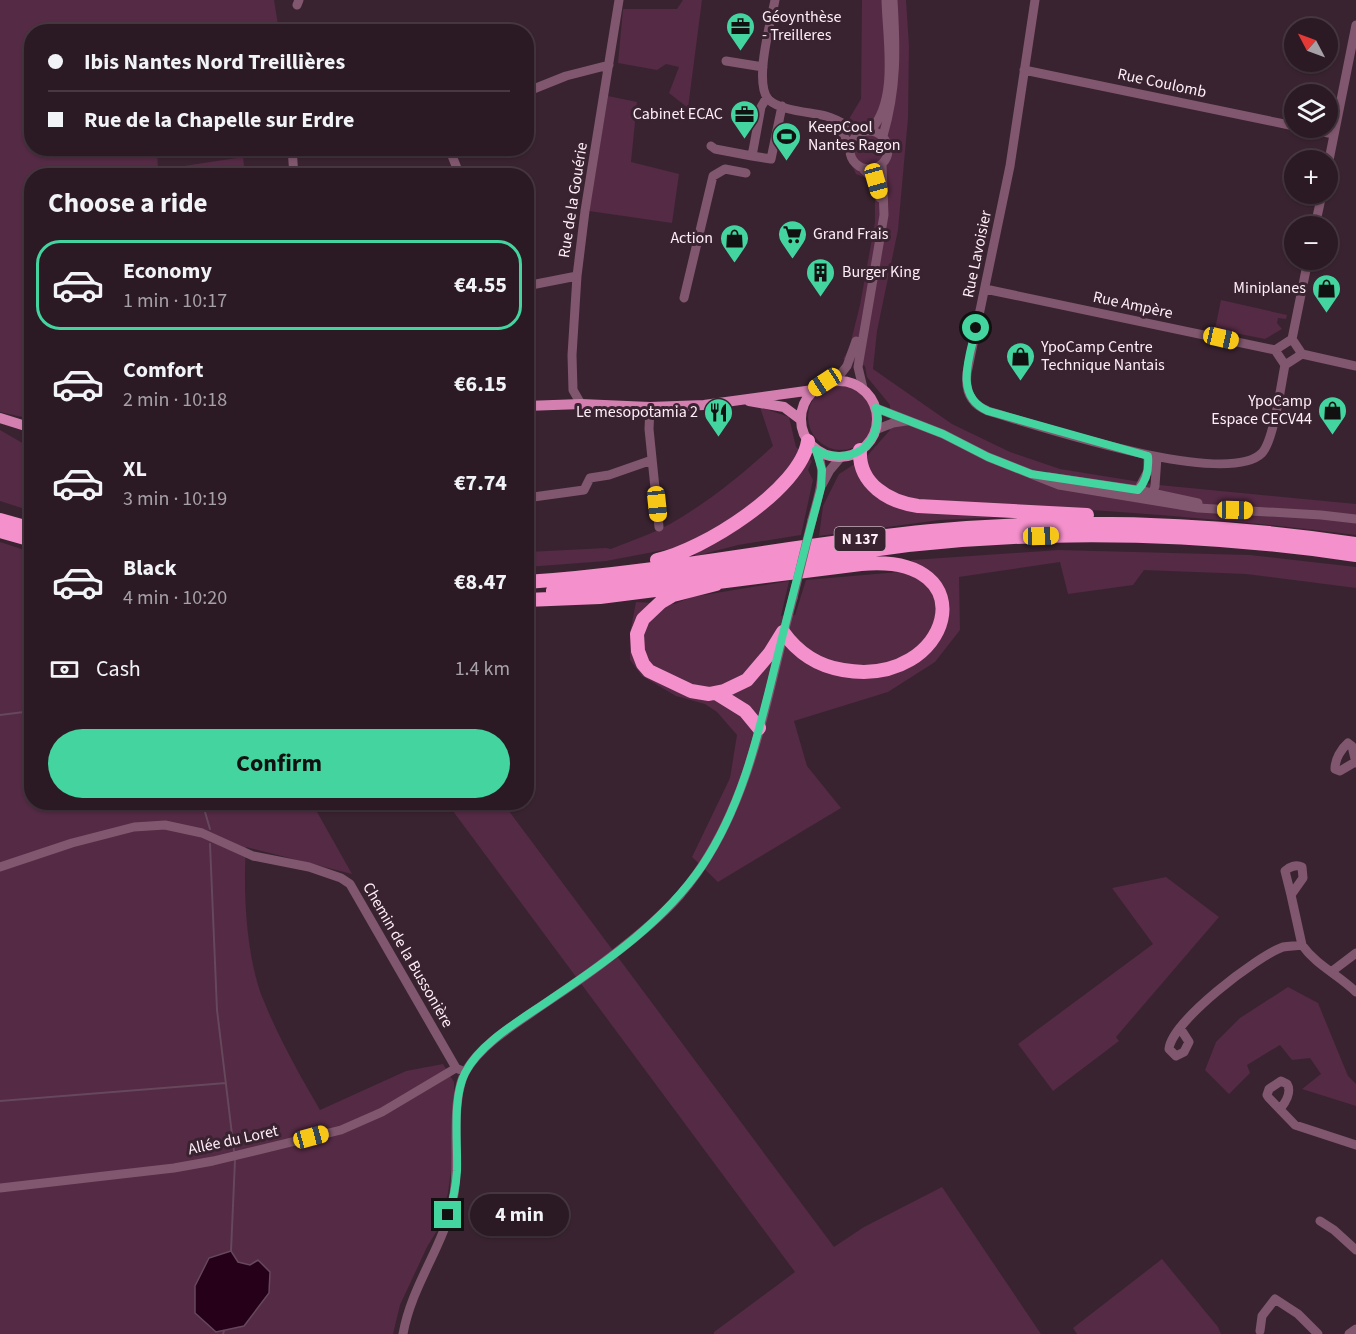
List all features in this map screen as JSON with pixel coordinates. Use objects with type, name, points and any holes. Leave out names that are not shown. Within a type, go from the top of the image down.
[{"type":"highway","points":[[585,577],[596,570],[668,558],[721,534],[751,512],[791,473],[812,446]]},
{"type":"highway","points":[[860,450],[860,464],[870,482],[886,496],[901,503],[918,506],[1126,518],[1136,523]]},
{"type":"highway","points":[[0,520],[24,527]]},
{"type":"highway","name":"N 137","points":[[534,581],[585,577],[930,531],[1018,525],[1136,523],[1248,531],[1356,544]]},
{"type":"highway","points":[[0,531],[24,538]]},
{"type":"highway","name":"N 137","points":[[534,592],[623,584],[890,547],[984,538],[1064,535],[1167,536],[1356,555]]},
{"type":"highway","points":[[534,600],[600,597],[716,584],[860,560],[972,545],[984,538]]},
{"type":"highway","points":[[716,584],[682,591],[661,602],[644,619],[637,634],[638,651],[643,664],[649,671],[702,694],[731,689],[747,680],[783,632],[800,652],[825,665],[854,672],[871,673],[885,670],[916,657],[933,641],[942,621],[942,603],[937,588],[927,576],[904,565],[875,563],[776,575]]},
{"type":"highway","points":[[716,693],[745,711],[759,728]]},
{"type":"main road","points":[[836,380],[855,383],[863,388],[876,408],[877,423],[872,439],[860,450],[841,457],[824,454],[812,446],[801,427],[800,419],[804,402],[813,390],[825,382],[836,380]]},
{"type":"main road","points":[[534,406],[704,405],[813,390]]},
{"type":"main road","points":[[743,400],[784,407],[800,419]]},
{"type":"main road","points":[[0,418],[24,426]]},
{"type":"street","name":"Rue de la Gouérie","points":[[581,404],[575,396],[572,378],[577,276],[585,211],[619,0]]},
{"type":"street","points":[[775,0],[763,67],[762,86],[767,97],[770,101],[783,106],[835,119],[860,133]]},
{"type":"street","points":[[870,131],[879,121],[887,100],[889,78],[886,0]]},
{"type":"street","points":[[883,136],[892,105],[895,72],[893,0]]},
{"type":"street","name":"Rue Lavoisier","points":[[1035,0],[1010,166],[966,383],[969,397],[974,403],[988,411],[1153,457]]},
{"type":"street","points":[[1338,114],[1356,25]]},
{"type":"street","points":[[726,61],[763,67]]},
{"type":"street","points":[[534,89],[566,76],[609,65]]},
{"type":"street","name":"Rue Coulomb","points":[[1024,70],[1284,124]]},
{"type":"street","points":[[752,156],[761,107],[767,97]]},
{"type":"street","points":[[711,146],[715,149],[771,159],[783,106]]},
{"type":"street","points":[[835,119],[850,148],[854,163],[876,181],[880,196],[879,227],[854,350],[847,366],[836,380]]},
{"type":"street","points":[[850,148],[860,133],[870,131],[883,136],[889,147],[889,154],[882,165],[871,170],[864,170]]},
{"type":"street","points":[[863,388],[858,367],[884,215],[882,165]]},
{"type":"street","points":[[684,298],[713,177],[725,169],[746,173]]},
{"type":"street","points":[[1306,270],[1292,339],[1302,354],[1356,366]]},
{"type":"street","points":[[534,284],[577,276]]},
{"type":"street","name":"Rue Ampère","points":[[985,289],[1275,350]]},
{"type":"street","points":[[1153,457],[1223,464],[1255,459],[1267,447],[1270,440],[1285,365],[1275,350],[1292,339]]},
{"type":"street","points":[[1285,365],[1302,354]]},
{"type":"street","points":[[650,407],[649,429],[659,526]]},
{"type":"street","points":[[876,408],[943,434],[988,457],[1059,485],[1166,505],[1356,519]]},
{"type":"street","points":[[875,430],[906,421]]},
{"type":"street","points":[[812,446],[822,470],[821,488]]},
{"type":"street","points":[[403,1334],[406,1317],[419,1280],[440,1239],[454,1196],[460,1084],[465,1072],[473,1060],[509,1029],[596,969],[638,936],[680,895],[703,864],[729,819],[741,789],[821,488],[830,470],[841,457]]},
{"type":"street","points":[[1138,490],[1153,457]]},
{"type":"street","points":[[1153,457],[1155,486],[1153,493]]},
{"type":"street","points":[[534,497],[584,490],[590,478],[609,475],[652,460]]},
{"type":"street","points":[[1031,474],[1138,490],[1235,510]]},
{"type":"street","points":[[1120,496],[1141,496],[1153,493]]},
{"type":"street","name":"Chemin de la Bussonière","points":[[0,867],[72,843],[134,827],[165,825],[202,832],[253,856],[309,867],[340,878],[350,884],[456,1068]]},
{"type":"street","points":[[1291,895],[1302,945],[1309,955],[1356,992]]},
{"type":"street","points":[[1180,1028],[1218,989],[1250,966],[1283,947],[1302,945]]},
{"type":"street","points":[[1331,972],[1356,953]]},
{"type":"street","points":[[456,1068],[465,1072]]},
{"type":"street","name":"Allée du Loret","points":[[0,1188],[174,1168],[341,1130],[382,1112],[456,1068]]},
{"type":"street","points":[[1280,1109],[1302,1129],[1356,1145]]},
{"type":"street","points":[[1320,1221],[1356,1250]]},
{"type":"street","points":[[1260,1332],[1262,1316],[1275,1299],[1298,1314],[1318,1334]]},
{"type":"street","points":[[1349,1334],[1356,1329]]},
{"type":"shaded area","points":[[0,0],[274,0],[278,24],[24,24],[24,156],[157,156],[158,168],[24,168],[24,417],[0,412]]},
{"type":"shaded area","points":[[683,0],[702,0],[688,108],[669,93],[679,67],[666,64],[657,70],[618,63],[623,9],[677,9]]},
{"type":"shaded area","points":[[862,0],[906,0],[909,46],[908,118],[898,230],[877,331],[873,369],[952,424],[1010,452],[1060,469],[1159,485],[1356,504],[1356,535],[1184,517],[1012,505],[1002,517],[940,520],[819,536],[823,506],[839,474],[867,456],[890,430],[890,405],[867,377],[865,366],[843,359],[849,349],[860,305],[875,222],[875,194],[868,179],[856,174],[846,153],[847,143],[837,128],[849,119],[861,99]]},
{"type":"shaded area","points":[[608,96],[637,102],[631,162],[679,174],[672,223],[589,211]]},
{"type":"shaded area","points":[[243,157],[244,168],[171,168]]},
{"type":"shaded area","points":[[1221,300],[1287,315],[1286,319],[1278,318],[1277,323],[1282,329],[1265,339],[1215,329]]},
{"type":"shaded area","points":[[834,384],[848,384],[860,389],[869,398],[874,417],[872,430],[865,441],[848,450],[834,450],[822,445],[813,436],[808,424],[808,410],[813,398],[822,389]]},
{"type":"shaded area","points":[[760,407],[789,417],[796,447],[812,461],[808,470],[813,480],[801,535],[738,545],[696,556],[680,547],[606,561],[534,566],[534,552],[611,549],[663,528],[711,498],[773,446]]},
{"type":"shaded area","points":[[0,430],[24,444],[24,509],[0,501]]},
{"type":"shaded area","points":[[0,542],[24,550],[24,810],[316,810],[352,874],[246,847],[245,883],[249,941],[256,977],[267,1009],[320,1110],[406,1071],[443,1064],[454,1082],[454,1148],[448,1193],[438,1229],[400,1305],[393,1334],[0,1334]]},
{"type":"shaded area","points":[[1058,550],[1250,555],[1356,567],[1356,588],[1246,574],[1144,570],[1133,585],[1068,594],[1060,562],[959,577],[960,630],[935,662],[888,692],[794,721],[807,766],[841,808],[718,882],[692,857],[730,778],[737,735],[717,712],[705,704],[676,696],[642,676],[630,660],[630,633],[636,602],[674,604],[692,597],[789,581],[781,616],[795,615],[806,580],[898,572],[912,560]]},
{"type":"shaded area","points":[[452,810],[508,810],[834,1247],[864,1227],[942,1187],[1041,1334],[714,1334],[795,1272]]},
{"type":"shaded area","points":[[1166,877],[1219,917],[1116,1037],[1119,1041],[1053,1091],[1018,1044],[1153,944],[1112,888]]},
{"type":"shaded area","points":[[1288,987],[1318,1003],[1348,1076],[1356,1084],[1356,1106],[1302,1089],[1321,1074],[1310,1058],[1292,1060],[1280,1045],[1247,1065],[1250,1073],[1229,1094],[1205,1070],[1216,1042],[1240,1018]]},
{"type":"shaded area","points":[[231,1251],[238,1262],[250,1265],[258,1260],[270,1272],[269,1293],[244,1326],[216,1332],[195,1313],[195,1286],[209,1258]]},
{"type":"shaded area","points":[[1162,1259],[1218,1327],[1221,1334],[1077,1334],[1073,1328]]},
{"type":"waterway","points":[[0,715],[24,712]]},
{"type":"waterway","points":[[204,810],[210,829]]},
{"type":"waterway","points":[[210,844],[217,1010],[234,1151]]},
{"type":"waterway","points":[[0,1101],[226,1083]]},
{"type":"waterway","points":[[231,1251],[235,1160]]},
{"type":"place","name":"Géoynthèse - Treilleres","points":[[741,52]]},
{"type":"place","name":"Cabinet ECAC","points":[[744,140]]},
{"type":"place","name":"KeepCool Nantes Ragon","points":[[787,162]]},
{"type":"place","name":"Grand Frais","points":[[792,260]]},
{"type":"place","name":"Action","points":[[734,264]]},
{"type":"place","name":"Burger King","points":[[821,298]]},
{"type":"place","name":"Miniplanes","points":[[1327,314]]},
{"type":"place","name":"YpoCamp Centre Technique Nantais","points":[[1020,382]]},
{"type":"place","name":"YpoCamp Espace CECV44","points":[[1333,436]]},
{"type":"place","name":"Le mesopotamia 2","points":[[719,438]]},
{"type":"route","points":[[448,1215],[454,1196],[457,1172],[460,1084],[473,1060],[509,1029],[596,969],[661,915],[692,880],[729,819],[755,743],[821,488],[822,470],[816,450],[832,457],[841,457],[866,446],[872,439],[877,423],[876,408],[943,434],[1005,465],[1031,474],[1138,490],[1141,488],[1148,471],[1148,456],[988,411],[974,403],[969,397],[966,383],[976,328]]}]
